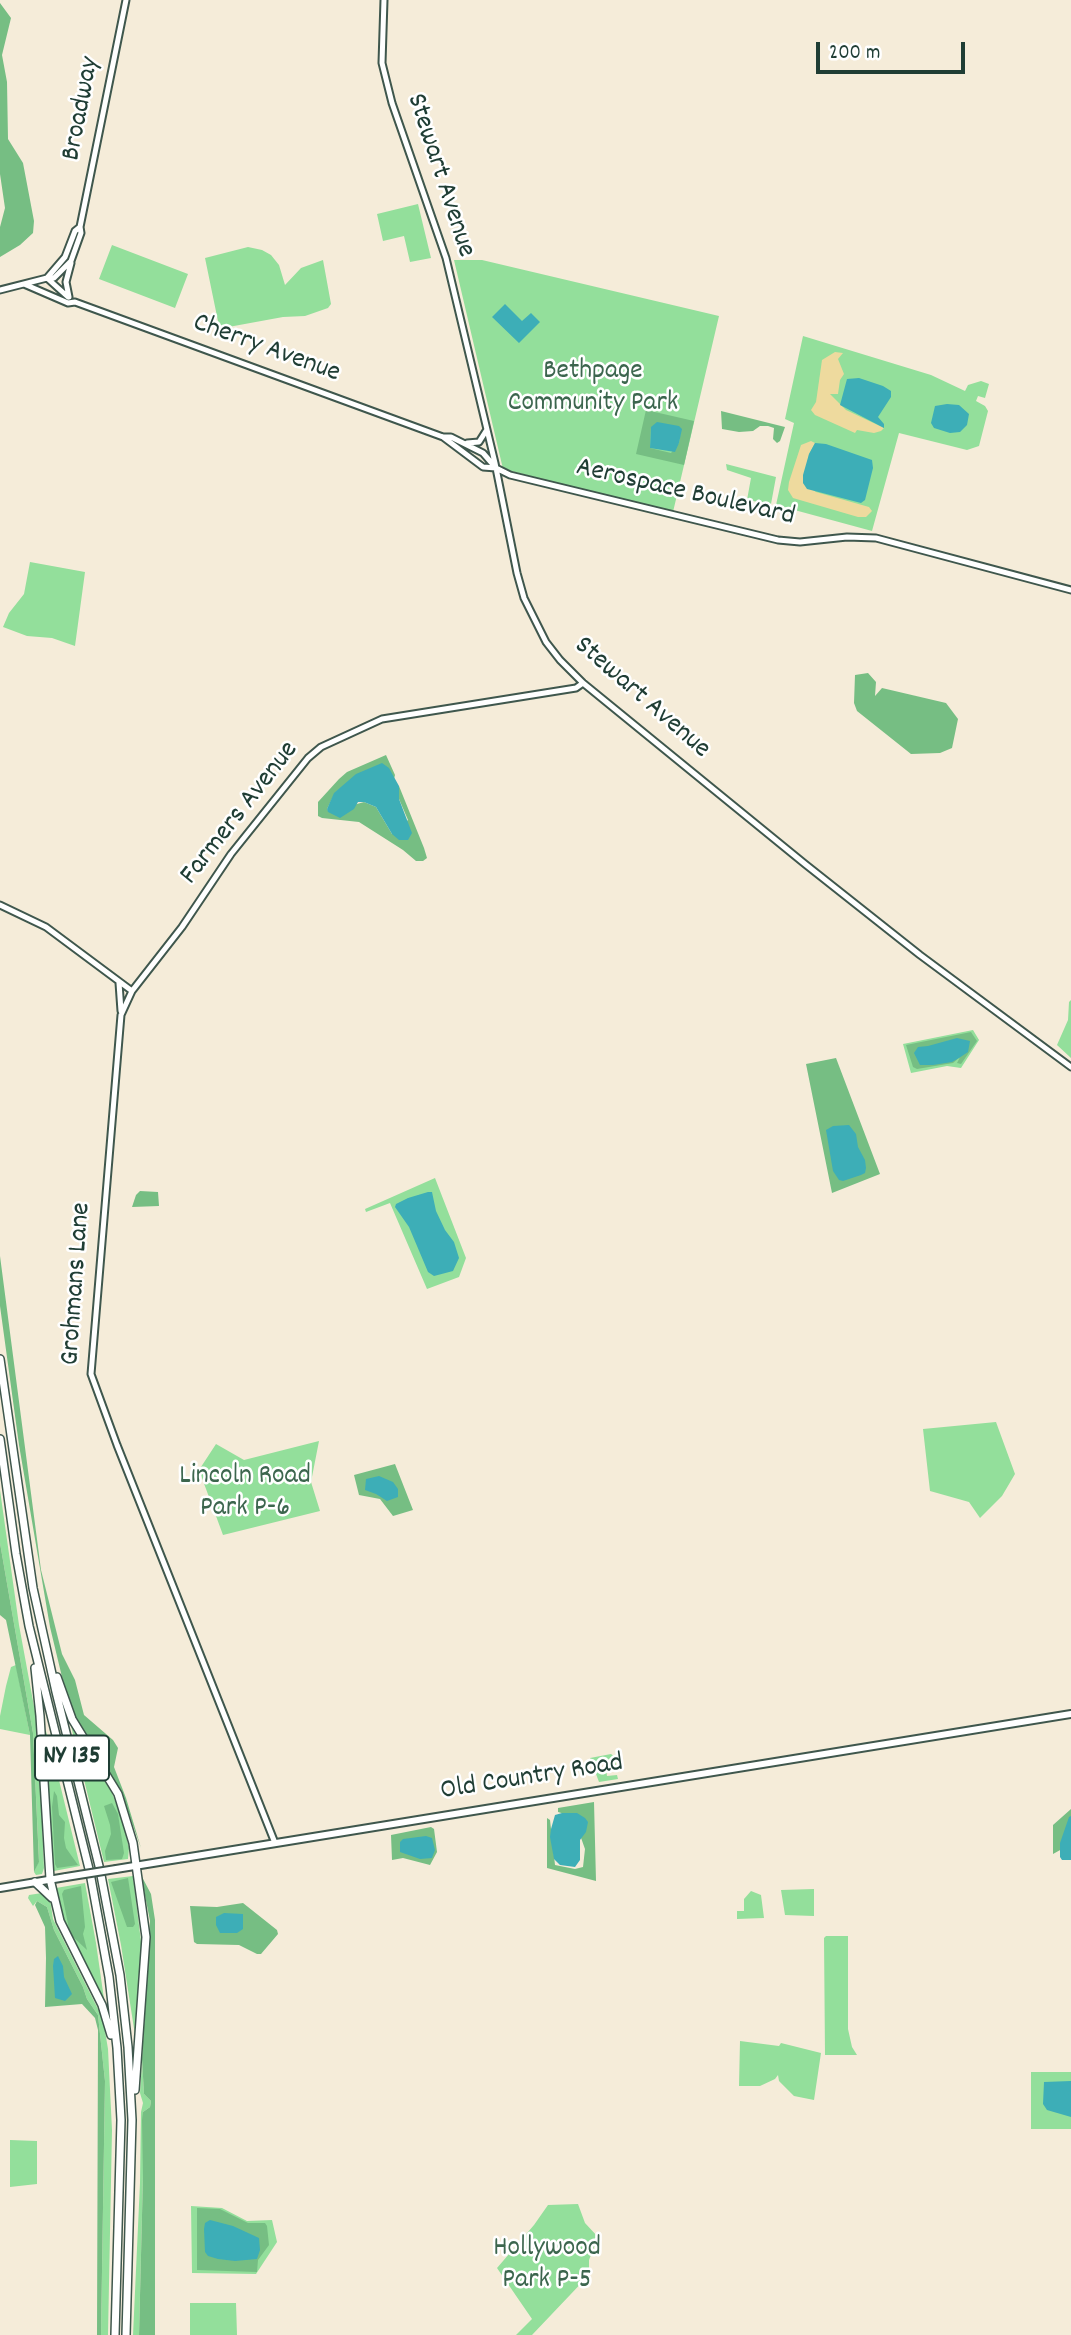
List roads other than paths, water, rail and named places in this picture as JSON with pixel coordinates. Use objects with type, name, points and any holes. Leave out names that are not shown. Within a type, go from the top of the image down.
[{"type":"highway","name":"NY 135","points":[[0,1359],[27,1553],[40,1623],[100,1870],[116,1951],[128,2047],[132,2157],[126,2335]]},
{"type":"highway","name":"NY 135","points":[[0,1439],[29,1626],[97,1906],[112,2000],[119,2084],[121,2157],[115,2335]]},
{"type":"highway","points":[[40,1623],[65,1706],[118,1794],[130,1828],[145,1924],[146,1952],[137,2051],[132,2157]]},
{"type":"highway","points":[[29,1626],[40,1716],[50,1880],[56,1908]]},
{"type":"highway","points":[[35,1882],[52,1897],[65,1933],[107,2017],[119,2084]]},
{"type":"main road","name":"Broadway","points":[[72,300],[66,282],[81,233],[79,227],[127,0]]},
{"type":"main road","name":"Stewart Avenue","points":[[384,0],[382,63],[391,103],[435,220],[446,258],[496,468],[513,557],[524,597],[547,642],[560,660],[583,682],[796,857],[920,955],[1071,1066]]},
{"type":"main road","name":"Broadway","points":[[47,278],[65,257],[79,227]]},
{"type":"main road","points":[[0,290],[54,278],[71,261]]},
{"type":"main road","points":[[47,278],[45,285],[49,294]]},
{"type":"main road","name":"Cherry Avenue","points":[[47,278],[72,300],[443,437],[483,467],[496,468]]},
{"type":"main road","name":"Cherry Avenue","points":[[24,284],[68,303],[72,300]]},
{"type":"main road","points":[[464,443],[479,442],[487,428]]},
{"type":"main road","name":"Cherry Avenue","points":[[443,437],[451,437],[483,453],[496,468]]},
{"type":"main road","name":"Aerospace Boulevard","points":[[496,468],[510,475],[778,540],[800,542],[847,537],[876,538],[1071,590]]},
{"type":"main road","name":"Farmers Avenue","points":[[132,991],[181,927],[231,854],[308,758],[321,747],[382,719],[576,688],[583,682]]},
{"type":"main road","points":[[0,905],[46,927],[132,991]]},
{"type":"main road","points":[[118,980],[121,1015]]},
{"type":"main road","name":"Grohmans Lane","points":[[132,991],[121,1015],[90,1374],[275,1843]]},
{"type":"main road","name":"Old Country Road","points":[[0,1888],[1071,1714]]},
{"type":"water","points":[[505,304],[522,321],[531,313],[540,322],[519,343],[492,317]]},
{"type":"water","points":[[859,378],[891,391],[891,397],[878,417],[884,428],[840,405],[847,379]]},
{"type":"water","points":[[959,405],[969,414],[967,425],[960,432],[950,433],[934,428],[931,423],[935,406]]},
{"type":"water","points":[[657,422],[682,429],[675,452],[650,448],[651,427]]},
{"type":"water","points":[[815,443],[826,444],[872,460],[873,468],[865,500],[861,503],[807,489],[803,483],[803,475]]},
{"type":"water","points":[[382,763],[389,768],[399,786],[399,799],[412,833],[408,840],[399,840],[392,834],[376,807],[364,802],[358,802],[354,809],[340,818],[328,812],[334,793],[356,774]]},
{"type":"water","points":[[957,1038],[970,1041],[968,1052],[952,1062],[920,1065],[914,1053],[918,1047]]},
{"type":"water","points":[[849,1125],[856,1134],[866,1168],[865,1173],[843,1181],[839,1180],[833,1171],[826,1130],[833,1126]]},
{"type":"water","points":[[432,1192],[436,1211],[454,1242],[459,1258],[453,1271],[434,1276],[428,1272],[409,1227],[395,1207],[408,1198]]},
{"type":"water","points":[[379,1476],[393,1482],[398,1489],[398,1497],[387,1501],[365,1490],[366,1479]]},
{"type":"water","points":[[577,1813],[588,1822],[586,1832],[580,1840],[580,1860],[575,1867],[560,1865],[554,1859],[551,1829],[555,1815]]},
{"type":"water","points":[[1071,1816],[1071,1860],[1062,1860],[1060,1843]]},
{"type":"water","points":[[426,1836],[432,1838],[435,1850],[432,1858],[420,1859],[400,1852],[400,1842],[403,1839]]},
{"type":"water","points":[[224,1913],[243,1914],[243,1929],[237,1933],[220,1933],[216,1917]]},
{"type":"water","points":[[58,1956],[72,1994],[65,2001],[55,1998],[53,1966],[54,1959]]},
{"type":"water","points":[[1071,2081],[1071,2117],[1047,2110],[1043,2104],[1044,2082]]},
{"type":"water","points":[[210,2220],[233,2226],[259,2238],[260,2250],[257,2259],[235,2261],[208,2256],[205,2252],[204,2229],[205,2223]]},
{"type":"park label","name":"Bethpage Community Park","points":[[593,389]]},
{"type":"park label","name":"Lincoln Road Park P-6","points":[[245,1494]]},
{"type":"park label","name":"Hollywood Park P-5","points":[[547,2266]]}]
